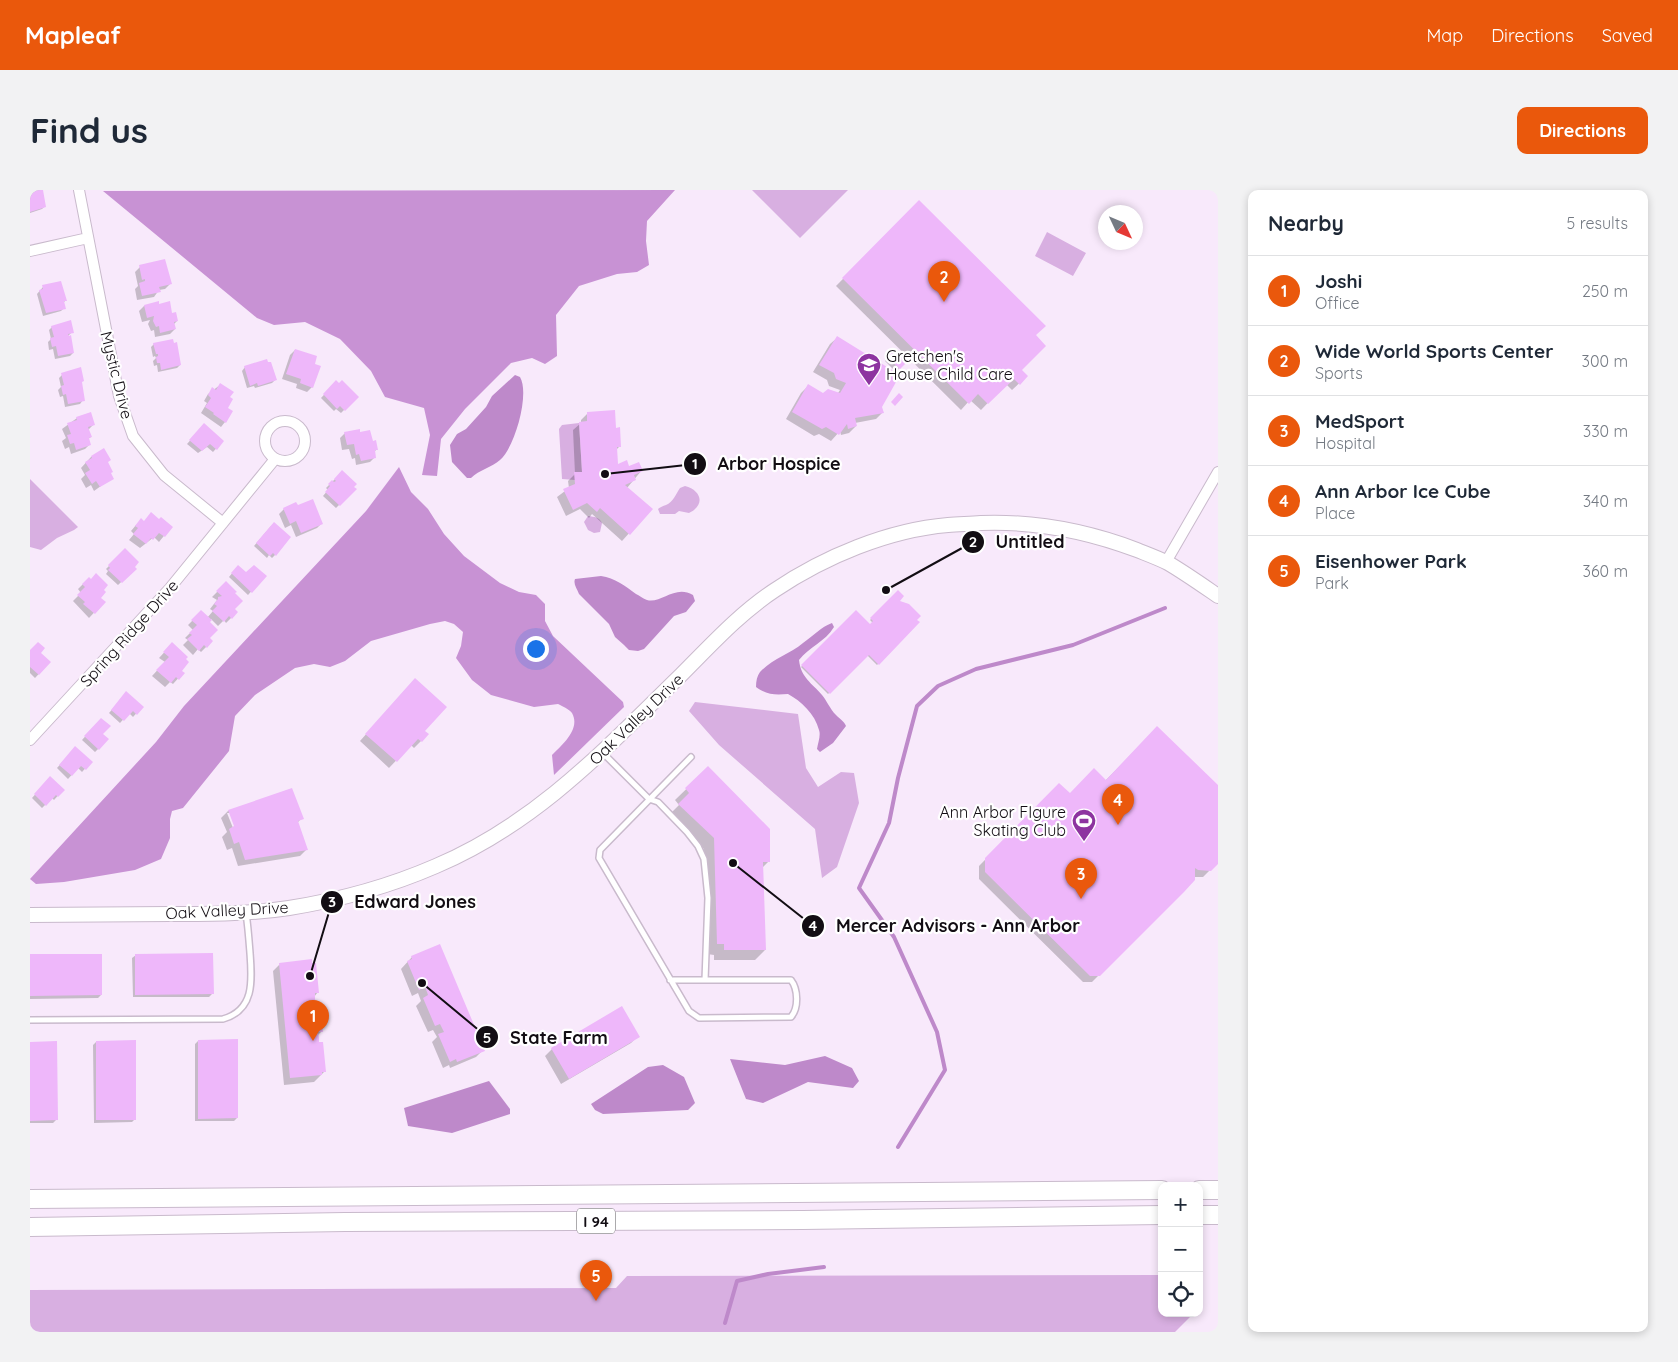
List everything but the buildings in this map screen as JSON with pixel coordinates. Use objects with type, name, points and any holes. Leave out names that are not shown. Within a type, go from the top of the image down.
[{"type":"highway","name":"I 94","points":[[30,1199],[1158,1190]]},
{"type":"highway","points":[[1203,1190],[1218,1190]]},
{"type":"highway","points":[[1203,1215],[1218,1215]]},
{"type":"highway","name":"I 94","points":[[30,1227],[355,1222],[1158,1216]]},
{"type":"street","name":"Mystic Drive","points":[[79,190],[119,396],[133,436],[164,475],[223,522]]},
{"type":"street","points":[[30,251],[88,238]]},
{"type":"street","points":[[280,421],[290,421],[298,425],[304,433],[305,443],[302,452],[295,459],[285,462],[274,459],[268,454],[264,445],[266,434],[271,426],[280,421]]},
{"type":"street","name":"Spring Ridge Drive","points":[[30,740],[34,727],[170,588],[274,459]]},
{"type":"street","points":[[1166,562],[1218,472]]},
{"type":"street","name":"Oak Valley Drive","points":[[30,915],[246,913],[290,908],[335,899],[388,884],[438,866],[494,837],[563,788],[603,752],[728,629],[774,591],[840,553],[895,536],[946,525],[1000,523],[1044,526],[1109,539],[1166,562],[1218,596]]},
{"type":"lane","points":[[603,752],[649,799],[658,802],[687,832],[698,846],[704,858],[708,898],[705,980]]},
{"type":"lane","points":[[670,980],[791,980],[796,986],[796,1012],[791,1017],[699,1018],[689,1011],[670,980],[599,858],[600,850],[690,757]]},
{"type":"lane","points":[[30,1020],[223,1019],[230,1017],[240,1010],[250,991],[252,978],[246,913]]},
{"type":"shaded area","points":[[675,190],[647,221],[646,241],[649,265],[637,272],[617,274],[579,286],[556,315],[557,356],[545,364],[532,358],[511,363],[465,409],[441,439],[437,476],[422,475],[430,435],[424,408],[385,397],[371,371],[340,339],[305,322],[274,325],[257,318],[103,191]]},
{"type":"shaded area","points":[[752,190],[848,190],[800,238]]},
{"type":"shaded area","points":[[1047,232],[1086,253],[1073,276],[1035,256]]},
{"type":"shaded area","points":[[515,375],[520,377],[523,385],[523,395],[516,433],[511,444],[500,460],[471,478],[467,478],[452,462],[450,445],[457,434],[466,429],[486,407],[492,396]]},
{"type":"shaded area","points":[[579,423],[582,472],[575,480],[562,479],[559,429],[562,425]]},
{"type":"shaded area","points":[[399,467],[411,492],[428,509],[444,534],[464,556],[500,583],[519,592],[536,595],[545,604],[545,621],[553,636],[623,702],[624,707],[554,775],[552,755],[565,742],[572,731],[574,719],[572,713],[558,704],[534,707],[491,695],[472,680],[456,658],[461,646],[463,632],[454,624],[445,621],[430,624],[371,641],[345,661],[330,667],[314,664],[295,668],[255,695],[235,716],[229,751],[183,808],[172,811],[170,838],[161,859],[135,870],[64,882],[36,884],[30,879],[156,742],[184,706],[366,511]]},
{"type":"shaded area","points":[[30,479],[78,527],[57,538],[41,550],[30,547]]},
{"type":"shaded area","points":[[685,486],[698,494],[698,506],[689,513],[679,511],[675,514],[660,514],[658,509],[671,502],[680,488]]},
{"type":"shaded area","points":[[588,516],[601,521],[600,532],[594,533],[588,530],[584,522]]},
{"type":"shaded area","points":[[601,576],[615,580],[647,600],[686,592],[693,595],[695,601],[686,612],[674,616],[644,649],[638,651],[629,650],[615,637],[609,624],[579,594],[574,583],[575,579]]},
{"type":"shaded area","points":[[832,623],[834,627],[822,641],[807,651],[799,660],[805,676],[846,726],[833,743],[820,752],[817,749],[820,737],[819,730],[807,709],[788,694],[764,692],[756,687],[756,683],[757,677],[765,667]]},
{"type":"shaded area","points":[[695,702],[798,714],[806,768],[818,787],[841,772],[854,773],[859,803],[837,867],[822,878],[815,829],[719,745],[689,711]]},
{"type":"shaded area","points":[[825,1056],[852,1068],[859,1081],[853,1088],[808,1082],[763,1103],[746,1099],[730,1059],[785,1065]]},
{"type":"shaded area","points":[[663,1065],[684,1077],[695,1103],[688,1110],[603,1114],[595,1110],[591,1104],[648,1067]]},
{"type":"shaded area","points":[[489,1081],[510,1109],[510,1114],[452,1133],[408,1126],[404,1108]]},
{"type":"shaded area","points":[[1158,1275],[1158,1317],[1190,1317],[1175,1332],[30,1332],[30,1290],[616,1288],[627,1276]]},
{"type":"waterway","points":[[898,1147],[945,1070],[937,1032],[894,937],[859,888],[889,823],[898,778],[917,706],[938,686],[976,669],[1073,645],[1165,608]]},
{"type":"waterway","points":[[725,1323],[737,1281],[768,1274],[824,1267]]},
{"type":"place","name":"Wide World Sports Center","points":[[944,302]]},
{"type":"place","name":"Gretchen's House Child Care","points":[[869,386]]},
{"type":"place","name":"Arbor Hospice","points":[[605,474]]},
{"type":"place","name":"Untitled","points":[[886,590]]},
{"type":"place","name":"Ann Arbor Ice Cube","points":[[1118,825]]},
{"type":"place","name":"Ann Arbor FIgure Skating Club","points":[[1084,842]]},
{"type":"place","name":"Mercer Advisors - Ann Arbor","points":[[733,863]]},
{"type":"place","name":"MedSport","points":[[1081,899]]},
{"type":"place","name":"Edward Jones","points":[[310,976]]},
{"type":"place","name":"State Farm","points":[[422,983]]},
{"type":"place","name":"Joshi","points":[[313,1041]]},
{"type":"place","name":"Eisenhower Park","points":[[596,1301]]}]
